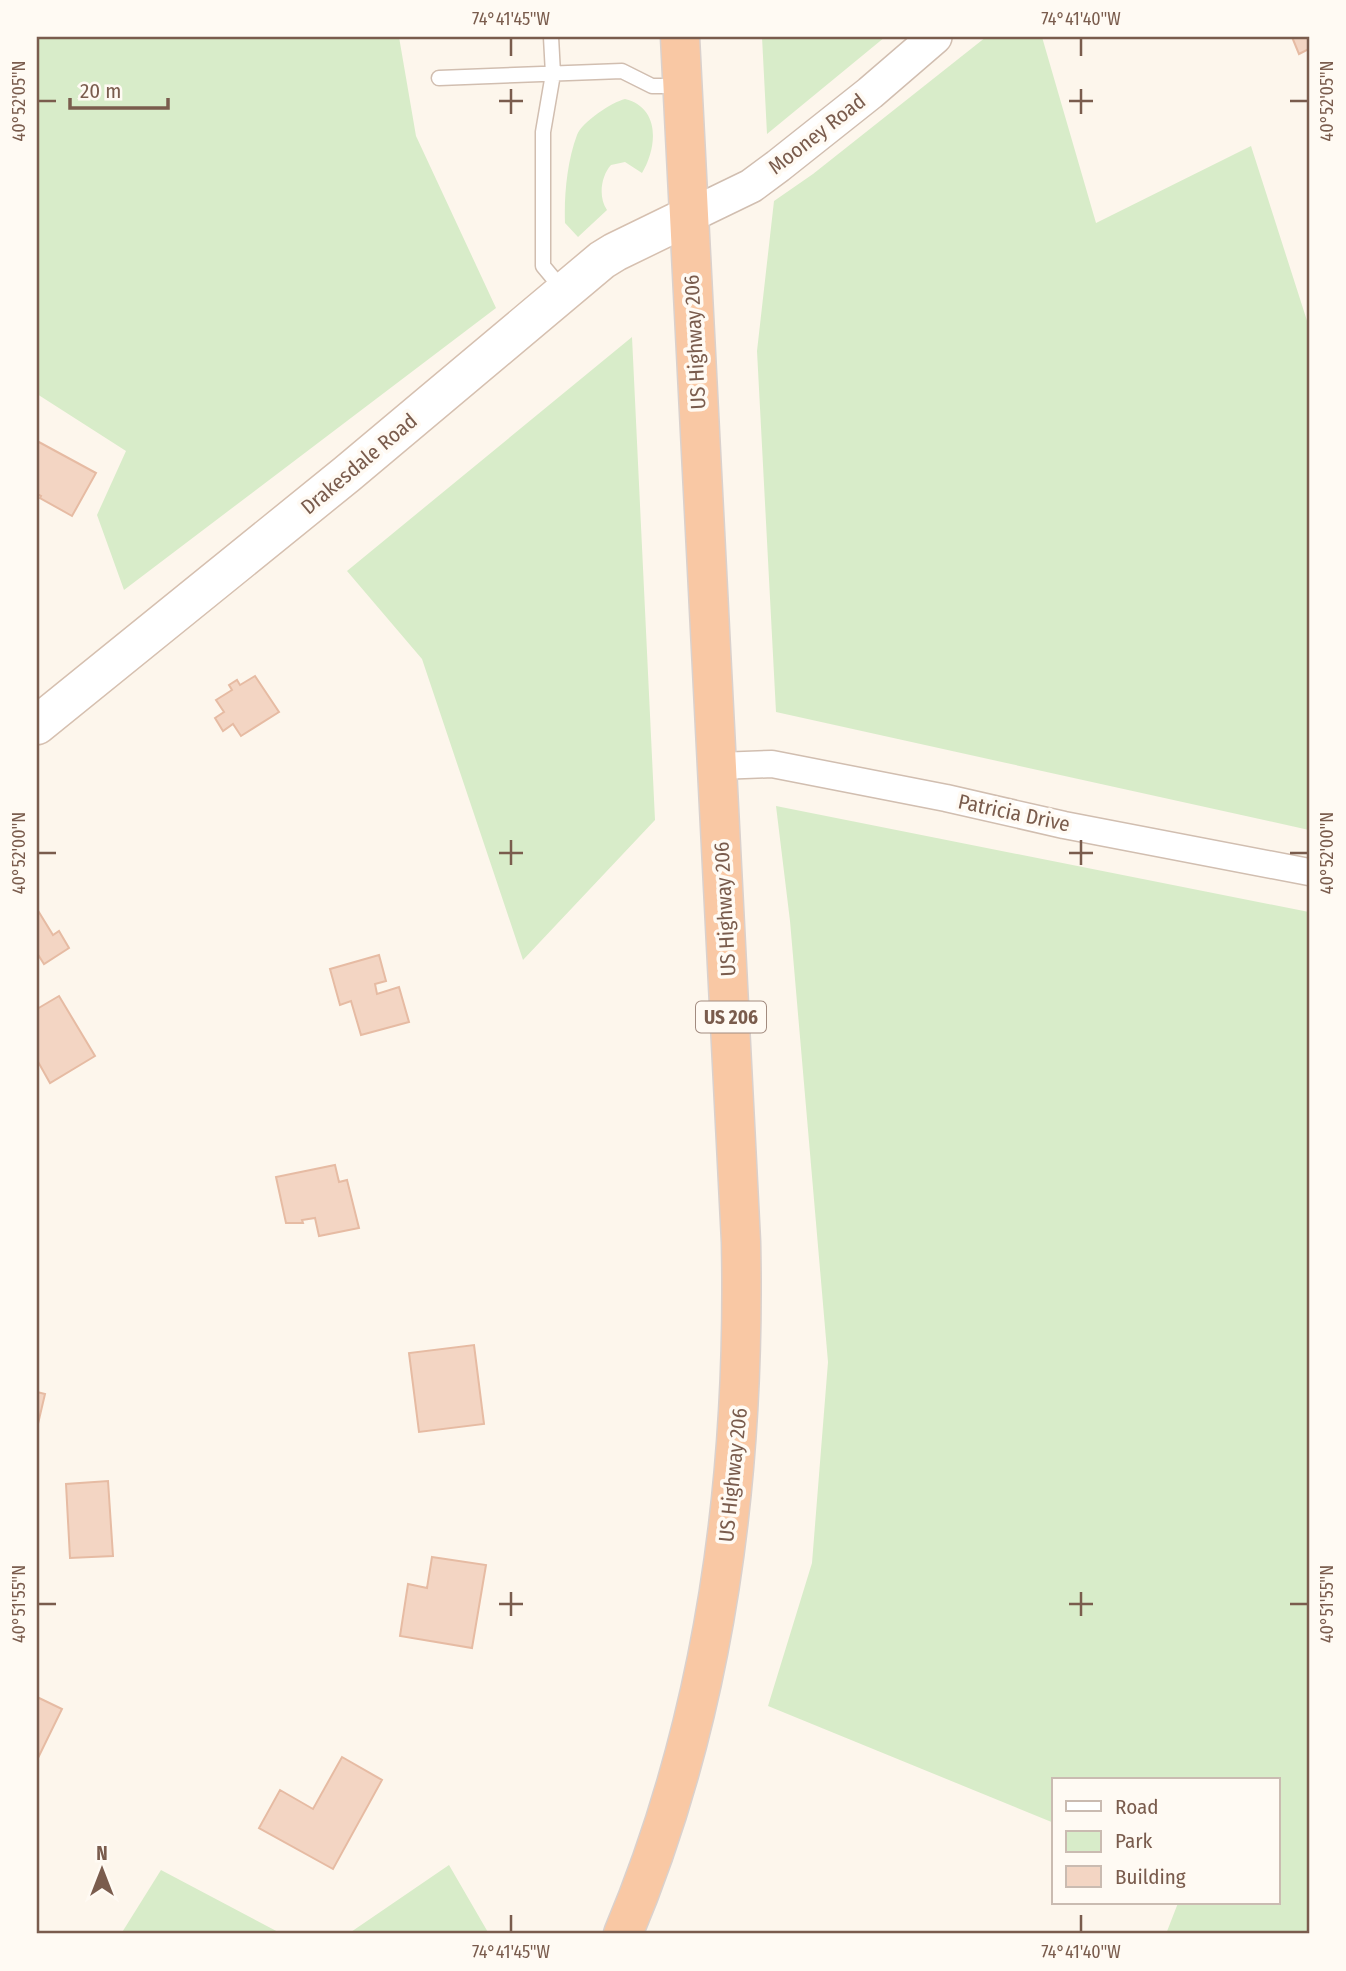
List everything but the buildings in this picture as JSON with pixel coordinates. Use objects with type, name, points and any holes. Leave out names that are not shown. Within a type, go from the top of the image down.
[{"type":"highway","name":"US Highway 206","points":[[623,1934],[666,1814],[692,1719],[720,1584],[733,1496],[741,1377],[741,1242],[680,37]]},
{"type":"main road","name":"Drakesdale Road","points":[[38,721],[347,474],[615,251],[689,216]]},
{"type":"street","name":"Mooney Road","points":[[689,216],[751,186],[769,173],[870,93],[935,37]]},
{"type":"street","name":"Patricia Drive","points":[[718,766],[772,764],[1309,872]]},
{"type":"lane","points":[[551,37],[553,74],[543,132],[542,266],[564,292]]},
{"type":"lane","points":[[439,78],[622,71],[652,86],[683,85]]},
{"type":"green space","points":[[37,37],[399,37],[416,136],[496,308],[124,590],[97,515],[126,451],[37,394]]},
{"type":"green space","points":[[762,37],[885,37],[767,134]]},
{"type":"green space","points":[[986,37],[1042,37],[1096,223],[1251,146],[1309,327],[1309,830],[776,712],[757,351],[774,201],[813,174]]},
{"type":"green space","points":[[625,99],[637,104],[650,120],[653,130],[651,152],[642,173],[625,162],[611,165],[602,187],[602,199],[607,210],[578,237],[565,223],[569,167],[577,135],[598,113]]},
{"type":"green space","points":[[632,337],[655,820],[523,960],[422,659],[347,571]]},
{"type":"green space","points":[[776,806],[1309,912],[1309,1934],[1166,1934],[1178,1904],[1280,1904],[1280,1778],[1052,1778],[1052,1822],[768,1706],[812,1563],[828,1362],[790,921]]},
{"type":"green space","points":[[449,1865],[489,1934],[348,1934]]},
{"type":"green space","points":[[161,1870],[282,1934],[121,1934]]}]
